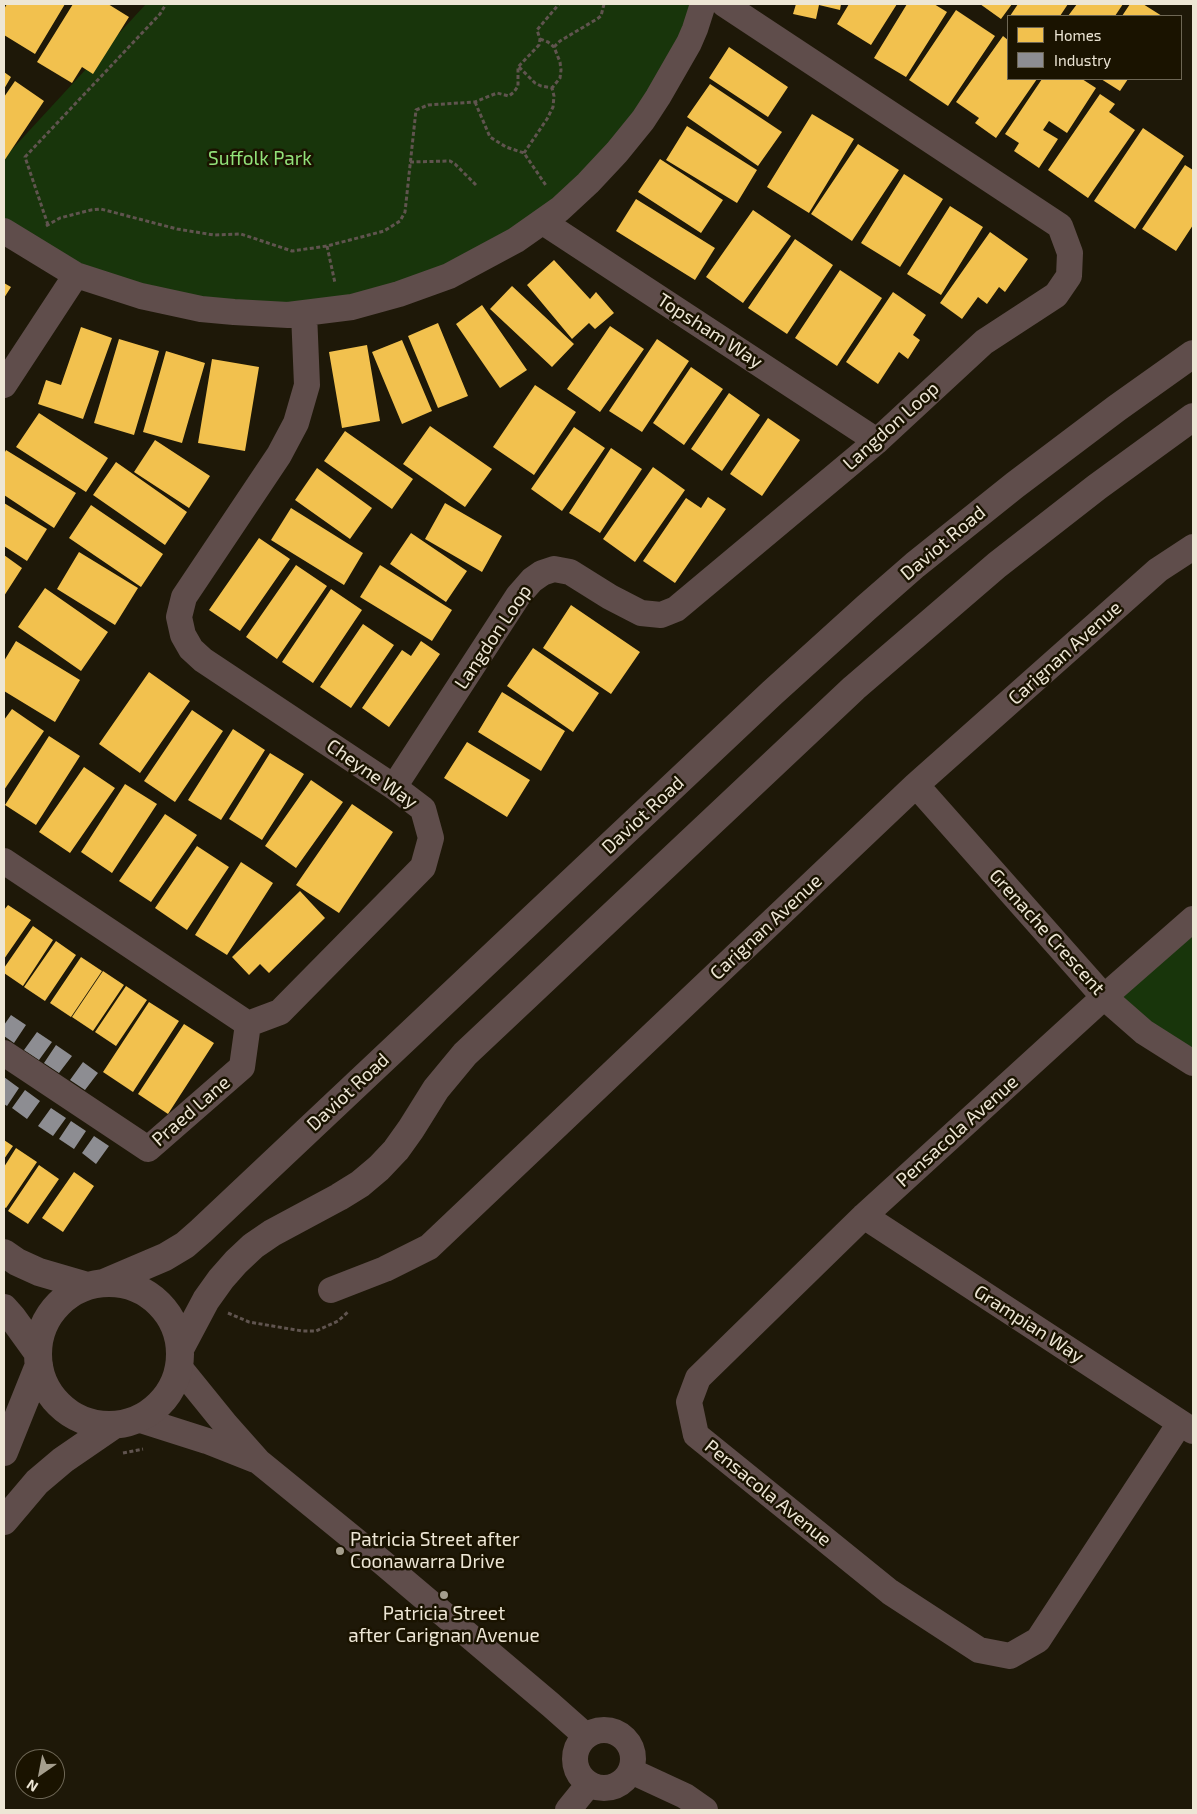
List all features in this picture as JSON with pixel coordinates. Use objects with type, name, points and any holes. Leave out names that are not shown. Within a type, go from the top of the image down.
[{"type":"street","points":[[4,231],[76,275],[141,296],[201,309],[288,315],[352,307],[399,294],[449,276],[481,260],[543,222],[588,183],[643,120],[684,52],[695,29],[703,4]]},
{"type":"street","name":"Langdon Loop","points":[[394,787],[518,596],[532,580],[542,573],[554,570],[570,572],[610,597],[641,613],[661,615],[676,609],[876,441],[984,342],[1056,295],[1069,276],[1070,253],[1060,226],[724,4]]},
{"type":"street","name":"Topsham Way","points":[[543,222],[876,441]]},
{"type":"street","points":[[4,384],[76,275]]},
{"type":"street","name":"Cheyne Way","points":[[248,1024],[280,1012],[423,867],[432,838],[423,808],[203,660],[191,649],[183,635],[179,617],[184,597],[279,455],[296,422],[307,385],[304,313]]},
{"type":"street","name":"Daviot Road","points":[[95,1285],[165,1257],[185,1245],[772,693],[860,613],[915,565],[1015,485],[1117,408],[1193,354]]},
{"type":"street","points":[[4,1521],[37,1482],[62,1460],[126,1422],[153,1410],[165,1398],[174,1383],[179,1358],[206,1300],[221,1279],[253,1246],[272,1233],[339,1198],[379,1168],[396,1150],[411,1130],[436,1089],[465,1054],[854,688],[997,564],[1097,487],[1193,417]]},
{"type":"street","name":"Carignan Avenue","points":[[331,1290],[385,1269],[429,1247],[916,785],[1158,570],[1193,547]]},
{"type":"street","name":"Grenache Crescent","points":[[916,785],[1104,997],[1144,1032],[1193,1063]]},
{"type":"street","points":[[4,861],[248,1024]]},
{"type":"street","name":"Pensacola Avenue","points":[[1187,1427],[1038,1640],[1010,1656],[979,1650],[890,1592],[696,1435],[689,1402],[698,1378],[864,1216],[1104,997],[1193,919]]},
{"type":"street","name":"Praed Lane","points":[[4,1053],[148,1149],[242,1067],[248,1024]]},
{"type":"street","name":"Grampian Way","points":[[864,1216],[1187,1427]]},
{"type":"street","points":[[4,1252],[18,1262],[39,1272],[95,1285],[120,1284],[137,1289],[151,1297],[164,1309],[172,1321],[177,1335],[179,1358],[226,1425],[258,1461],[382,1562],[586,1736]]},
{"type":"street","points":[[4,1452],[38,1359],[42,1328],[52,1312],[65,1298],[95,1285]]},
{"type":"street","points":[[4,1308],[12,1317],[38,1359],[44,1382],[52,1397],[64,1410],[79,1419],[96,1424],[126,1422],[207,1441],[258,1461]]},
{"type":"street","points":[[596,1730],[607,1730],[618,1733],[626,1739],[632,1749],[634,1760],[627,1778],[613,1787],[597,1787],[589,1784],[581,1777],[576,1766],[575,1755],[578,1744],[586,1736],[596,1730]]},
{"type":"street","points":[[631,1771],[685,1796],[705,1810]]},
{"type":"street","points":[[568,1810],[589,1784]]},
{"type":"path","points":[[166,4],[160,14],[25,157],[48,225],[60,218],[101,209],[183,231],[214,235],[241,234],[292,251],[327,246],[384,231],[400,221],[405,212],[416,110],[428,105],[475,102],[497,93],[509,96],[518,86],[518,67],[539,45],[540,39],[537,30],[559,4]]},
{"type":"path","points":[[554,47],[560,41],[598,19],[601,16],[604,4]]},
{"type":"path","points":[[540,39],[554,47],[562,70],[560,78],[552,88]]},
{"type":"path","points":[[518,67],[535,83],[552,88]]},
{"type":"path","points":[[524,153],[553,107],[554,96],[552,88]]},
{"type":"path","points":[[475,102],[490,137],[506,147],[524,153],[547,188]]},
{"type":"path","points":[[410,162],[450,161],[476,185]]},
{"type":"path","points":[[327,246],[335,283]]},
{"type":"green space","name":"Suffolk Park","points":[[146,4],[703,4],[684,52],[543,222],[352,307],[179,305],[4,231],[4,158]]},
{"type":"green space","points":[[1193,919],[1193,1063],[1104,997]]},
{"type":"building: Homes","points":[[7,4],[65,4],[35,54],[4,35],[4,9]]},
{"type":"building: Homes","points":[[73,4],[108,4],[129,17],[93,74],[82,67],[72,83],[37,62]]},
{"type":"building: Homes","points":[[796,4],[841,4],[840,10],[819,5],[816,19],[793,14]]},
{"type":"building: Homes","points":[[849,4],[897,4],[871,45],[837,24]]},
{"type":"building: Homes","points":[[907,4],[934,4],[947,12],[906,77],[874,58]]},
{"type":"building: Homes","points":[[980,4],[1012,4],[1001,19]]},
{"type":"building: Homes","points":[[1018,4],[1068,4],[1061,15],[1011,15]]},
{"type":"building: Homes","points":[[1077,4],[1123,4],[1116,15],[1069,15]]},
{"type":"building: Homes","points":[[1130,4],[1143,4],[1160,15],[1123,15]]},
{"type":"building: Homes","points":[[956,10],[995,36],[948,106],[909,80]]},
{"type":"building: Homes","points":[[1003,36],[1007,39],[1007,80],[1036,80],[996,138],[975,123],[979,118],[956,102]]},
{"type":"building: Homes","points":[[729,47],[788,87],[768,117],[709,78]]},
{"type":"building: Homes","points":[[4,72],[11,77],[4,89]]},
{"type":"building: Homes","points":[[1041,80],[1084,80],[1096,88],[1067,133],[1049,121],[1043,130],[1058,139],[1039,168],[1014,151],[1019,143],[1005,134]]},
{"type":"building: Homes","points":[[1103,80],[1127,80],[1120,91]]},
{"type":"building: Homes","points":[[15,81],[44,101],[4,161],[4,97]]},
{"type":"building: Homes","points":[[710,84],[782,132],[758,166],[687,117]]},
{"type":"building: Homes","points":[[1100,94],[1115,104],[1109,112],[1135,130],[1088,198],[1048,170]]},
{"type":"building: Homes","points":[[812,114],[854,139],[809,213],[767,187]]},
{"type":"building: Homes","points":[[687,126],[757,170],[737,203],[666,160]]},
{"type":"building: Homes","points":[[1143,128],[1184,156],[1135,229],[1094,201]]},
{"type":"building: Homes","points":[[858,144],[899,170],[852,241],[811,214]]},
{"type":"building: Homes","points":[[660,159],[723,200],[701,233],[638,192]]},
{"type":"building: Homes","points":[[1185,165],[1193,170],[1193,225],[1176,251],[1142,229]]},
{"type":"building: Homes","points":[[904,174],[943,199],[900,267],[861,243]]},
{"type":"building: Homes","points":[[636,199],[715,248],[695,280],[616,231]]},
{"type":"building: Homes","points":[[950,206],[983,227],[941,295],[907,274]]},
{"type":"building: Homes","points":[[753,210],[791,236],[743,303],[706,277]]},
{"type":"building: Homes","points":[[990,232],[1028,259],[1005,292],[999,287],[987,304],[978,297],[962,319],[940,303]]},
{"type":"building: Homes","points":[[795,239],[833,265],[787,334],[748,308]]},
{"type":"building: Homes","points":[[554,260],[590,299],[596,292],[614,313],[595,329],[589,323],[572,339],[527,285]]},
{"type":"building: Homes","points":[[840,270],[882,298],[837,366],[795,338]]},
{"type":"building: Homes","points":[[4,283],[11,287],[4,298]]},
{"type":"building: Homes","points":[[512,286],[574,344],[552,367],[490,309]]},
{"type":"building: Homes","points":[[893,292],[926,315],[913,335],[920,340],[908,359],[899,352],[878,384],[846,362]]},
{"type":"building: Homes","points":[[482,305],[527,370],[500,388],[456,324]]},
{"type":"building: Homes","points":[[438,323],[468,396],[438,408],[408,336]]},
{"type":"building: Homes","points":[[610,326],[644,349],[600,412],[567,389]]},
{"type":"building: Homes","points":[[81,327],[112,338],[83,419],[38,404],[46,380],[61,385]]},
{"type":"building: Homes","points":[[119,339],[159,351],[134,435],[94,423]]},
{"type":"building: Homes","points":[[657,339],[689,361],[642,432],[609,411]]},
{"type":"building: Homes","points":[[402,340],[432,411],[402,424],[372,352]]},
{"type":"building: Homes","points":[[367,345],[380,421],[342,428],[329,352]]},
{"type":"building: Homes","points":[[166,351],[205,363],[182,443],[143,432]]},
{"type":"building: Homes","points":[[212,359],[259,367],[245,451],[198,443]]},
{"type":"building: Homes","points":[[691,367],[723,389],[684,445],[653,423]]},
{"type":"building: Homes","points":[[535,385],[576,412],[534,475],[493,447]]},
{"type":"building: Homes","points":[[729,393],[760,415],[722,471],[691,449]]},
{"type":"building: Homes","points":[[39,413],[108,458],[86,492],[16,447]]},
{"type":"building: Homes","points":[[768,418],[800,440],[762,496],[730,474]]},
{"type":"building: Homes","points":[[430,426],[492,469],[465,507],[403,464]]},
{"type":"building: Homes","points":[[574,427],[605,448],[562,511],[531,489]]},
{"type":"building: Homes","points":[[345,431],[413,479],[392,509],[324,461]]},
{"type":"building: Homes","points":[[155,440],[210,476],[189,508],[134,472]]},
{"type":"building: Homes","points":[[611,448],[642,469],[600,533],[569,513]]},
{"type":"building: Homes","points":[[6,450],[76,493],[54,528],[4,495],[4,454]]},
{"type":"building: Homes","points":[[116,462],[187,512],[165,545],[93,495]]},
{"type":"building: Homes","points":[[653,467],[685,490],[635,562],[603,539]]},
{"type":"building: Homes","points":[[317,468],[372,508],[350,539],[295,500]]},
{"type":"building: Homes","points":[[708,497],[726,509],[675,583],[643,561],[686,498],[701,508]]},
{"type":"building: Homes","points":[[4,503],[47,529],[27,561],[4,546]]},
{"type":"building: Homes","points":[[445,503],[502,536],[482,572],[425,539]]},
{"type":"building: Homes","points":[[91,505],[163,554],[141,587],[69,538]]},
{"type":"building: Homes","points":[[291,508],[363,553],[344,585],[271,540]]},
{"type":"building: Homes","points":[[411,533],[467,571],[446,602],[390,564]]},
{"type":"building: Homes","points":[[259,538],[290,559],[240,631],[209,610]]},
{"type":"building: Homes","points":[[79,552],[138,588],[115,625],[57,589]]},
{"type":"building: Homes","points":[[4,555],[22,568],[4,596]]},
{"type":"building: Homes","points":[[296,565],[327,586],[277,659],[246,637]]},
{"type":"building: Homes","points":[[380,565],[452,610],[432,641],[360,597]]},
{"type":"building: Homes","points":[[45,588],[108,632],[81,671],[18,627]]},
{"type":"building: Homes","points":[[331,589],[362,610],[313,683],[282,662]]},
{"type":"building: Homes","points":[[571,605],[640,652],[611,694],[543,648]]},
{"type":"building: Homes","points":[[363,624],[394,645],[351,708],[320,687]]},
{"type":"building: Homes","points":[[16,641],[80,680],[55,722],[4,691],[4,661]]},
{"type":"building: Homes","points":[[421,641],[440,654],[389,727],[362,708],[402,650],[411,656]]},
{"type":"building: Homes","points":[[533,648],[599,693],[573,732],[507,686]]},
{"type":"building: Homes","points":[[149,672],[190,701],[140,773],[99,744]]},
{"type":"building: Homes","points":[[502,692],[565,731],[541,771],[478,732]]},
{"type":"building: Homes","points":[[12,709],[44,731],[4,790],[4,720]]},
{"type":"building: Homes","points":[[192,710],[223,731],[175,802],[144,781]]},
{"type":"building: Homes","points":[[233,729],[265,750],[221,820],[188,800]]},
{"type":"building: Homes","points":[[49,736],[80,756],[36,825],[5,805]]},
{"type":"building: Homes","points":[[467,742],[530,780],[507,817],[444,778]]},
{"type":"building: Homes","points":[[270,753],[304,774],[262,840],[229,819]]},
{"type":"building: Homes","points":[[84,767],[115,788],[70,853],[39,832]]},
{"type":"building: Homes","points":[[311,780],[343,802],[296,868],[265,846]]},
{"type":"building: Homes","points":[[125,784],[157,804],[112,873],[81,852]]},
{"type":"building: Homes","points":[[352,804],[393,832],[339,913],[296,885]]},
{"type":"building: Homes","points":[[165,814],[197,835],[151,902],[119,881]]},
{"type":"building: Homes","points":[[197,846],[229,867],[187,930],[155,908]]},
{"type":"building: Homes","points":[[241,862],[273,883],[227,955],[195,935]]},
{"type":"building: Homes","points":[[300,891],[325,918],[269,973],[260,964],[249,975],[232,957]]},
{"type":"building: Homes","points":[[8,905],[31,920],[4,959],[4,910]]},
{"type":"building: Homes","points":[[33,926],[53,940],[23,986],[4,973],[4,968]]},
{"type":"building: Homes","points":[[56,941],[76,955],[45,1001],[24,987]]},
{"type":"building: Homes","points":[[81,957],[102,971],[71,1017],[50,1003]]},
{"type":"building: Homes","points":[[103,971],[124,985],[93,1031],[72,1017]]},
{"type":"building: Homes","points":[[126,986],[147,1000],[116,1046],[95,1032]]},
{"type":"building: Homes","points":[[149,1002],[179,1021],[133,1092],[103,1072]]},
{"type":"building: Homes","points":[[184,1024],[214,1043],[168,1114],[138,1094]]},
{"type":"building: Homes","points":[[4,1140],[13,1146],[4,1159]]},
{"type":"building: Homes","points":[[16,1148],[37,1162],[6,1208],[4,1207],[4,1167]]},
{"type":"building: Homes","points":[[39,1165],[59,1179],[28,1224],[8,1211]]},
{"type":"building: Homes","points":[[74,1172],[94,1186],[63,1232],[42,1218]]},
{"type":"building: Industry","points":[[11,1015],[26,1025],[14,1043],[4,1036],[4,1025]]},
{"type":"building: Industry","points":[[37,1032],[52,1042],[39,1060],[24,1050]]},
{"type":"building: Industry","points":[[56,1045],[72,1056],[59,1073],[44,1063]]},
{"type":"building: Industry","points":[[83,1062],[98,1073],[85,1090],[70,1080]]},
{"type":"building: Industry","points":[[4,1077],[19,1088],[7,1106],[4,1104]]},
{"type":"building: Industry","points":[[25,1090],[40,1101],[27,1119],[12,1108]]},
{"type":"building: Industry","points":[[51,1108],[66,1118],[53,1136],[38,1126]]},
{"type":"building: Industry","points":[[71,1121],[86,1131],[74,1149],[59,1139]]},
{"type":"building: Industry","points":[[94,1136],[109,1146],[96,1164],[82,1153]]},
{"type":"place","name":"Patricia Street after Coonawarra Drive","points":[[340,1551]]},
{"type":"place","name":"Patricia Street after Carignan Avenue","points":[[444,1595]]}]
